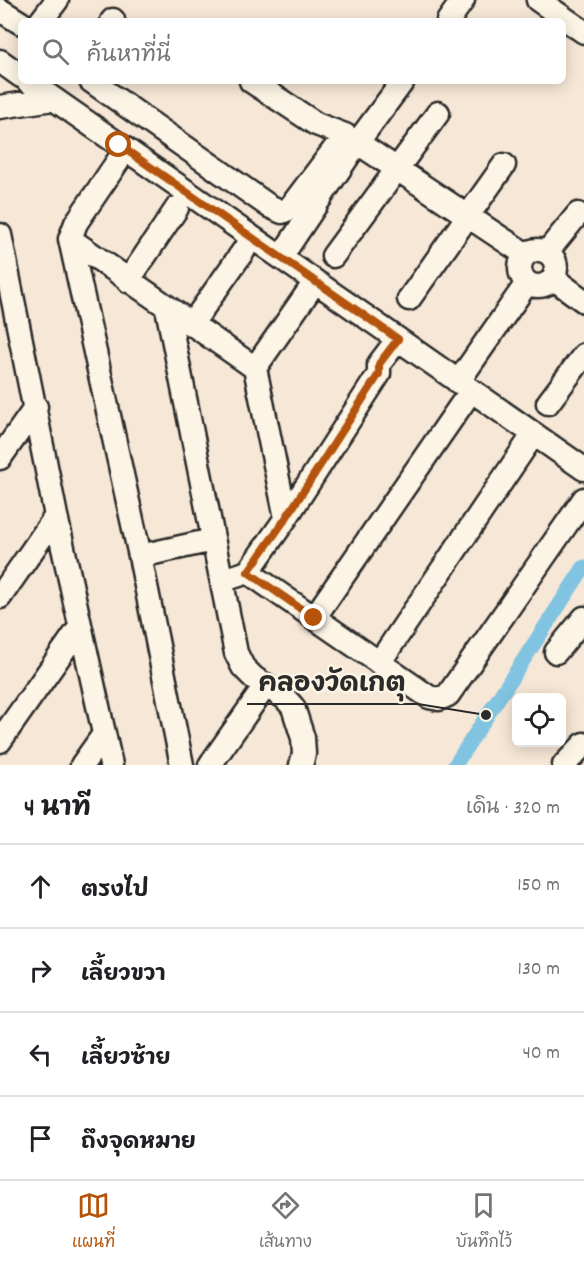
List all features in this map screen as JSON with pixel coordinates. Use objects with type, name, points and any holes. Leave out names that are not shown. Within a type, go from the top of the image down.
[{"type":"street","points":[[43,18],[57,0]]},
{"type":"street","points":[[449,18],[463,0]]},
{"type":"street","points":[[538,0],[564,18]]},
{"type":"street","points":[[0,10],[18,21]]},
{"type":"street","points":[[566,19],[584,32]]},
{"type":"street","points":[[0,61],[18,74]]},
{"type":"street","points":[[0,80],[18,77]]},
{"type":"street","points":[[32,84],[403,343],[462,390],[584,469]]},
{"type":"street","points":[[96,84],[269,206],[282,212],[289,209],[356,142]]},
{"type":"street","points":[[256,84],[316,124],[356,142],[525,254]]},
{"type":"street","points":[[281,257],[356,142],[401,84]]},
{"type":"street","points":[[0,107],[53,99]]},
{"type":"street","points":[[333,256],[438,113]]},
{"type":"street","points":[[118,161],[76,223],[70,239],[140,556],[182,765]]},
{"type":"street","points":[[409,299],[504,165]]},
{"type":"street","points":[[128,281],[177,208]]},
{"type":"street","points":[[547,252],[578,214]]},
{"type":"street","points":[[0,235],[6,307],[36,407],[56,516],[111,765]]},
{"type":"street","points":[[70,239],[255,368],[286,518]]},
{"type":"street","points":[[535,249],[547,252],[553,257],[557,266],[554,279],[547,285],[536,286],[527,283],[521,275],[520,262],[525,254],[535,249]]},
{"type":"street","points":[[191,325],[244,250]]},
{"type":"street","points":[[554,279],[584,301]]},
{"type":"street","points":[[314,618],[462,390],[527,283]]},
{"type":"street","points":[[255,368],[308,292]]},
{"type":"street","points":[[167,308],[236,653],[243,667],[285,698],[293,707],[303,738],[304,754],[301,765]]},
{"type":"street","points":[[223,580],[248,572],[286,518],[379,374],[389,372],[403,343]]},
{"type":"street","points":[[548,403],[584,355]]},
{"type":"street","points":[[0,458],[36,407]]},
{"type":"street","points":[[379,663],[529,441]]},
{"type":"street","points":[[248,572],[429,697],[439,699],[448,695],[584,499]]},
{"type":"street","points":[[0,597],[56,516]]},
{"type":"street","points":[[140,556],[213,540]]},
{"type":"street","points":[[556,652],[584,618]]},
{"type":"street","points":[[0,741],[80,627]]},
{"type":"street","points":[[210,765],[266,685]]},
{"type":"street","points":[[82,765],[104,734]]},
{"type":"street","points":[[564,765],[584,744]]},
{"type":"waterway","points":[[455,765],[584,567]]},
{"type":"place","name":"คลองวัดเกตุ","points":[[486,715]]},
{"type":"route","points":[[119,145],[398,339],[379,364],[379,374],[286,518],[248,572],[314,618]]}]
